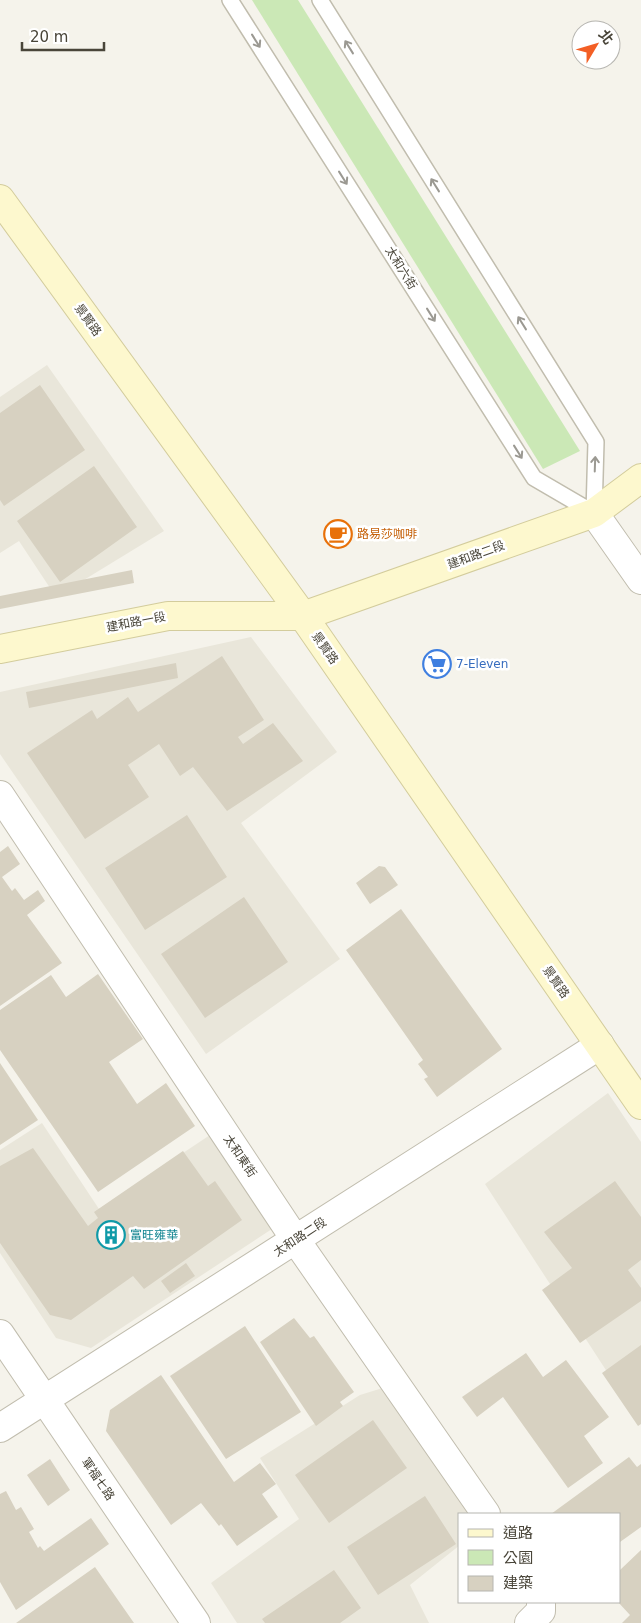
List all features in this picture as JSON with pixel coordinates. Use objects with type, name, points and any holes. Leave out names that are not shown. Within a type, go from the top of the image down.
[{"type":"street","name":"景賢路","points":[[0,199],[303,616],[641,1105]]},
{"type":"street","name":"建和路二段","points":[[303,616],[594,513],[641,478]]},
{"type":"street","name":"太和六街","points":[[594,513],[641,580]]},
{"type":"street","name":"建和路一段","points":[[0,649],[168,616],[303,616]]},
{"type":"street","name":"太和東街","points":[[0,795],[295,1240],[485,1513]]},
{"type":"street","name":"太和路二段","points":[[0,1428],[600,1046]]},
{"type":"street","name":"軍福七路","points":[[0,1334],[196,1623]]},
{"type":"street","points":[[529,1623],[541,1611],[541,1603]]},
{"type":"lane","name":"太和六街","points":[[230,0],[534,478],[594,513]]},
{"type":"lane","points":[[320,0],[596,442],[594,513]]},
{"type":"shaded area","points":[[47,365],[164,531],[56,597],[19,541],[0,553],[0,397]]},
{"type":"shaded area","points":[[251,637],[337,752],[241,823],[340,959],[206,1054],[0,754],[0,692]]},
{"type":"shaded area","points":[[608,1093],[641,1142],[641,1424],[485,1184]]},
{"type":"shaded area","name":"富旺雍華","points":[[42,1123],[99,1209],[216,1131],[278,1225],[91,1348],[56,1338],[0,1253],[0,1150]]},
{"type":"shaded area","points":[[389,1386],[477,1513],[458,1513],[458,1547],[410,1585],[429,1623],[237,1623],[211,1583],[299,1519],[260,1458],[360,1395]]},
{"type":"green space","points":[[252,0],[298,0],[580,451],[543,469]]},
{"type":"building","points":[[40,385],[85,450],[4,506],[0,500],[0,413]]},
{"type":"building","points":[[94,466],[137,527],[60,582],[17,521]]},
{"type":"building","points":[[132,570],[134,583],[0,609],[0,596]]},
{"type":"building","points":[[222,656],[264,720],[238,737],[243,744],[273,723],[303,761],[227,811],[193,767],[180,776],[159,744],[128,765],[149,797],[85,839],[27,753],[92,710],[97,719],[128,697],[138,712]]},
{"type":"building","points":[[176,663],[178,678],[29,708],[26,692]]},
{"type":"building","points":[[187,815],[227,877],[145,930],[105,868]]},
{"type":"building","points":[[8,846],[20,864],[2,877],[12,891],[15,888],[24,900],[38,890],[45,901],[27,915],[62,963],[0,1006],[0,852]]},
{"type":"building","points":[[379,866],[385,867],[398,885],[370,904],[356,883]]},
{"type":"building","points":[[244,897],[288,962],[205,1018],[161,954]]},
{"type":"building","points":[[401,909],[502,1049],[437,1097],[424,1079],[428,1077],[418,1064],[423,1060],[346,950]]},
{"type":"building","points":[[98,974],[143,1039],[109,1062],[137,1104],[166,1083],[195,1126],[98,1192],[0,1050],[0,1010],[51,975],[66,997]]},
{"type":"building","points":[[0,1063],[38,1120],[0,1145]]},
{"type":"building","name":"富旺雍華","points":[[33,1148],[88,1226],[98,1218],[94,1212],[183,1151],[208,1186],[215,1181],[242,1220],[144,1289],[133,1276],[71,1320],[50,1315],[0,1243],[0,1166]]},
{"type":"building","points":[[615,1181],[641,1217],[641,1260],[628,1270],[641,1288],[641,1301],[580,1343],[542,1290],[572,1268],[544,1232]]},
{"type":"building","points":[[186,1263],[195,1276],[170,1293],[161,1281]]},
{"type":"building","points":[[294,1318],[310,1338],[314,1336],[354,1392],[340,1402],[343,1406],[316,1426],[260,1342]]},
{"type":"building","points":[[245,1326],[301,1412],[226,1459],[170,1376]]},
{"type":"building","points":[[641,1345],[641,1424],[638,1426],[602,1373]]},
{"type":"building","points":[[526,1353],[543,1377],[566,1360],[609,1417],[584,1436],[603,1463],[568,1488],[503,1397],[477,1417],[462,1397]]},
{"type":"building","points":[[161,1375],[234,1482],[260,1463],[276,1484],[262,1494],[278,1517],[237,1546],[221,1524],[219,1526],[201,1503],[171,1525],[106,1431],[110,1410]]},
{"type":"building","points":[[373,1420],[407,1468],[329,1523],[295,1475]]},
{"type":"building","points":[[629,1457],[637,1467],[641,1464],[641,1527],[621,1541],[621,1513],[552,1513]]},
{"type":"building","points":[[50,1459],[70,1490],[48,1506],[27,1475]]},
{"type":"building","points":[[6,1491],[16,1510],[21,1507],[34,1529],[29,1532],[38,1548],[40,1546],[44,1551],[91,1518],[109,1544],[16,1610],[0,1582],[0,1494]]},
{"type":"building","points":[[425,1496],[456,1544],[378,1595],[347,1547]]},
{"type":"building","points":[[641,1550],[641,1623],[622,1623],[630,1615],[619,1603],[621,1603],[621,1569]]},
{"type":"building","points":[[95,1567],[134,1623],[16,1623]]},
{"type":"building","points":[[334,1570],[361,1608],[340,1623],[265,1623],[262,1619]]},
{"type":"place","name":"路易莎咖啡","points":[[338,534]]},
{"type":"place","name":"7-Eleven","points":[[437,664]]},
{"type":"place","name":"富旺雍華","points":[[111,1235]]}]
